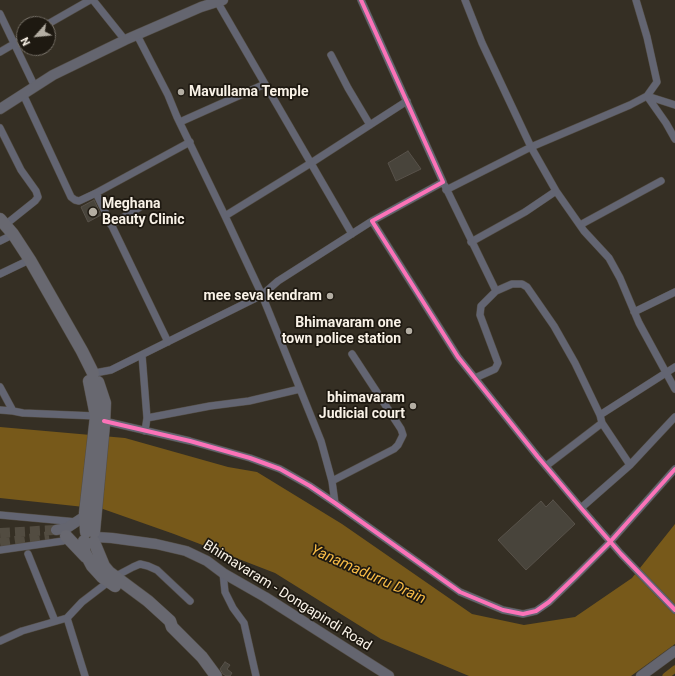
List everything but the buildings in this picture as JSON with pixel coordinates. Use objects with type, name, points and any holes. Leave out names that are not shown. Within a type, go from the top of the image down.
[{"type":"highway","points":[[2,230],[25,262],[83,360]]},
{"type":"highway","points":[[2,230],[13,234],[30,260],[105,403],[100,422],[86,516],[89,536],[104,566],[113,579]]},
{"type":"highway","points":[[61,532],[86,557],[92,566],[113,579],[168,627],[172,627],[202,658],[216,676]]},
{"type":"highway","points":[[86,557],[84,551],[89,536]]},
{"type":"main road","points":[[0,109],[53,76],[199,3],[221,1]]},
{"type":"main road","points":[[61,532],[86,516]]},
{"type":"main road","name":"Bhimavaram - Dongapindi Road","points":[[61,532],[156,544],[186,551],[207,561],[223,573],[265,597],[389,676]]},
{"type":"main road","points":[[641,676],[675,651]]},
{"type":"street","points":[[56,19],[90,0]]},
{"type":"street","points":[[93,0],[125,40]]},
{"type":"street","points":[[361,0],[446,190],[496,291]]},
{"type":"street","points":[[465,0],[482,43],[531,147],[556,191],[580,225],[609,258],[620,278],[639,323],[675,389]]},
{"type":"street","points":[[446,190],[531,147],[630,105],[647,96],[657,82],[647,37],[636,0]]},
{"type":"street","points":[[221,1],[265,84],[352,234]]},
{"type":"street","points":[[0,14],[35,87]]},
{"type":"street","points":[[137,35],[168,95],[262,295],[321,440],[332,481],[335,503]]},
{"type":"street","points":[[0,52],[14,44]]},
{"type":"street","points":[[332,55],[348,88],[370,125]]},
{"type":"street","points":[[180,122],[265,84]]},
{"type":"street","points":[[23,94],[71,197],[75,200],[79,201],[96,193],[190,142]]},
{"type":"street","points":[[647,96],[675,105]]},
{"type":"street","points":[[647,96],[666,123],[675,140]]},
{"type":"street","points":[[225,216],[311,164],[407,101]]},
{"type":"street","points":[[0,128],[21,170],[36,191],[38,197],[36,201],[2,230]]},
{"type":"street","points":[[580,225],[661,181]]},
{"type":"street","points":[[94,381],[111,370],[262,295],[278,281],[372,221],[443,182]]},
{"type":"street","points":[[472,242],[525,212],[556,191]]},
{"type":"street","points":[[96,193],[168,342]]},
{"type":"street","points":[[111,225],[140,207]]},
{"type":"street","points":[[372,221],[458,357],[546,466],[610,542],[675,610]]},
{"type":"street","points":[[0,274],[25,262]]},
{"type":"street","points":[[475,378],[495,369],[498,364],[480,315],[481,306],[496,291],[512,284],[522,284],[527,287],[554,326],[575,363],[600,415],[602,423],[630,465]]},
{"type":"street","points":[[634,312],[675,292]]},
{"type":"street","points":[[332,481],[394,449],[398,445],[403,435],[401,429],[352,354]]},
{"type":"street","points":[[142,355],[147,418],[145,431]]},
{"type":"street","points":[[600,415],[675,367]]},
{"type":"street","points":[[0,387],[13,411]]},
{"type":"street","points":[[147,418],[210,406],[249,401],[300,389]]},
{"type":"street","points":[[0,410],[100,422],[145,431],[190,441],[250,458],[280,469],[310,486],[335,503],[460,592],[503,610],[523,614],[536,611],[549,602],[610,542],[675,469]]},
{"type":"street","points":[[581,508],[630,465],[675,417]]},
{"type":"street","points":[[546,466],[602,423]]},
{"type":"street","points":[[0,515],[86,516]]},
{"type":"street","points":[[0,550],[63,541],[61,532]]},
{"type":"street","points":[[28,554],[55,621]]},
{"type":"street","points":[[0,641],[22,631],[67,618],[82,602],[113,579],[133,566],[140,564],[157,570],[190,601]]},
{"type":"street","points":[[223,573],[225,592],[233,608],[244,622],[256,676]]},
{"type":"street","points":[[67,618],[85,676]]},
{"type":"water","name":"Yanamadurru Drain","points":[[0,427],[125,438],[228,467],[257,472],[342,524],[472,614],[524,625],[575,617],[632,578],[675,524],[675,644],[631,676],[469,676],[381,639],[275,573],[174,534],[103,509],[0,498]]},
{"type":"waterway","points":[[666,676],[675,669]]},
{"type":"tunnel","points":[[0,533],[56,530]]},
{"type":"tunnel","points":[[0,543],[49,536]]},
{"type":"cycle path","points":[[361,0],[443,182],[372,221],[458,357],[581,508],[621,554],[675,610]]},
{"type":"cycle path","points":[[104,421],[190,441],[250,458],[280,469],[310,486],[335,503],[460,592],[503,610],[523,614],[536,611],[549,602],[610,542],[675,469]]},
{"type":"place","name":"Mavullama Temple","points":[[181,92]]},
{"type":"place","name":"Meghana Beauty Clinic","points":[[93,212]]},
{"type":"place","name":"mee seva kendram","points":[[330,296]]},
{"type":"place","name":"Bhimavaram one town police station","points":[[409,331]]},
{"type":"place","name":"bhimavaram Judicial court","points":[[413,406]]}]
